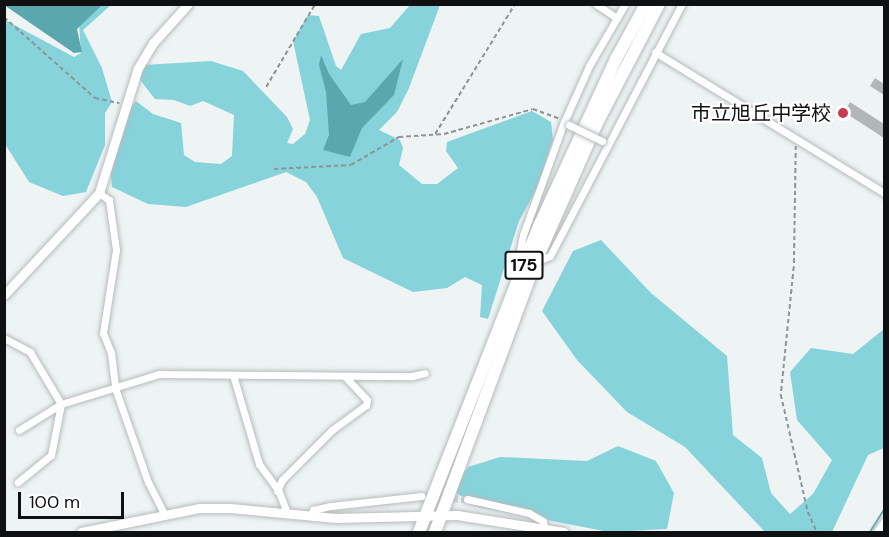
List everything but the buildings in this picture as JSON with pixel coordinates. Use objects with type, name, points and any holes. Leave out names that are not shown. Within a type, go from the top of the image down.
[{"type":"highway","name":"175","points":[[419,532],[510,299],[579,139],[646,4]]},
{"type":"highway","name":"175","points":[[435,532],[534,262],[621,75],[658,4]]},
{"type":"main road","points":[[4,295],[99,193],[138,68],[153,43],[188,4]]},
{"type":"main road","points":[[81,532],[200,508],[310,516],[440,515],[544,527],[564,532]]},
{"type":"main road","points":[[878,532],[885,523]]},
{"type":"street","points":[[596,4],[617,18]]},
{"type":"street","points":[[510,299],[523,235],[567,123],[625,4]]},
{"type":"street","points":[[534,262],[550,256],[605,143],[682,4]]},
{"type":"street","points":[[655,52],[797,136],[885,193]]},
{"type":"street","points":[[567,123],[605,143]]},
{"type":"street","points":[[99,193],[109,200],[116,250],[103,333],[111,352],[115,388],[148,482],[165,515]]},
{"type":"street","points":[[4,338],[30,352],[61,404],[51,455],[18,482]]},
{"type":"street","points":[[19,430],[61,404],[159,374],[345,376],[425,373]]},
{"type":"street","points":[[233,375],[259,464],[277,490],[287,513]]},
{"type":"street","points":[[277,490],[282,480],[332,430],[366,405],[368,400],[345,376]]},
{"type":"street","points":[[310,516],[313,510],[331,506],[421,496]]},
{"type":"street","points":[[467,499],[529,513],[543,521],[544,527]]},
{"type":"path","points":[[266,87],[315,4]]},
{"type":"path","points":[[435,135],[515,4]]},
{"type":"path","points":[[4,17],[95,98],[125,104]]},
{"type":"path","points":[[274,169],[351,165],[399,137],[435,135],[533,109],[567,123]]},
{"type":"path","points":[[797,136],[794,267],[782,395],[803,492],[817,532]]},
{"type":"shaded area","points":[[4,5],[102,5],[77,29],[82,52],[74,53]]},
{"type":"shaded area","points":[[81,5],[111,5],[83,30],[102,68],[112,102],[105,113],[105,145],[86,192],[63,196],[29,182],[5,144],[5,20],[74,57],[81,53],[78,8]]},
{"type":"shaded area","points":[[410,5],[440,5],[409,88],[397,112],[379,130],[400,140],[403,148],[399,165],[422,184],[437,184],[458,168],[446,151],[447,142],[532,111],[551,122],[553,140],[539,185],[519,221],[488,319],[480,317],[482,285],[465,277],[447,288],[413,292],[343,258],[317,197],[306,182],[286,172],[186,207],[148,204],[112,187],[110,168],[124,118],[136,101],[153,114],[181,123],[184,155],[195,162],[221,164],[232,156],[234,115],[203,101],[190,106],[174,100],[155,99],[137,76],[143,65],[211,61],[243,71],[287,117],[293,129],[287,143],[293,144],[305,134],[310,120],[293,41],[308,15],[319,16],[336,66],[341,70],[361,34],[390,28]]},
{"type":"shaded area","points":[[321,55],[329,74],[351,105],[365,102],[403,59],[394,95],[362,128],[350,157],[323,150],[329,135],[326,92],[319,65]]},
{"type":"shaded area","points":[[601,240],[651,293],[727,356],[733,435],[762,458],[771,493],[790,514],[813,494],[832,460],[797,420],[790,372],[811,348],[853,354],[884,329],[884,448],[868,455],[832,532],[765,532],[685,447],[627,412],[577,360],[542,311],[573,251]]},
{"type":"shaded area","points":[[618,446],[656,461],[674,493],[667,529],[609,532],[479,507],[451,490],[468,467],[500,457],[587,461]]},
{"type":"waterway","points":[[870,532],[884,510]]},
{"type":"tunnel","points":[[430,496],[467,499]]},
{"type":"place","name":"市立旭丘中学校","points":[[843,113]]}]
